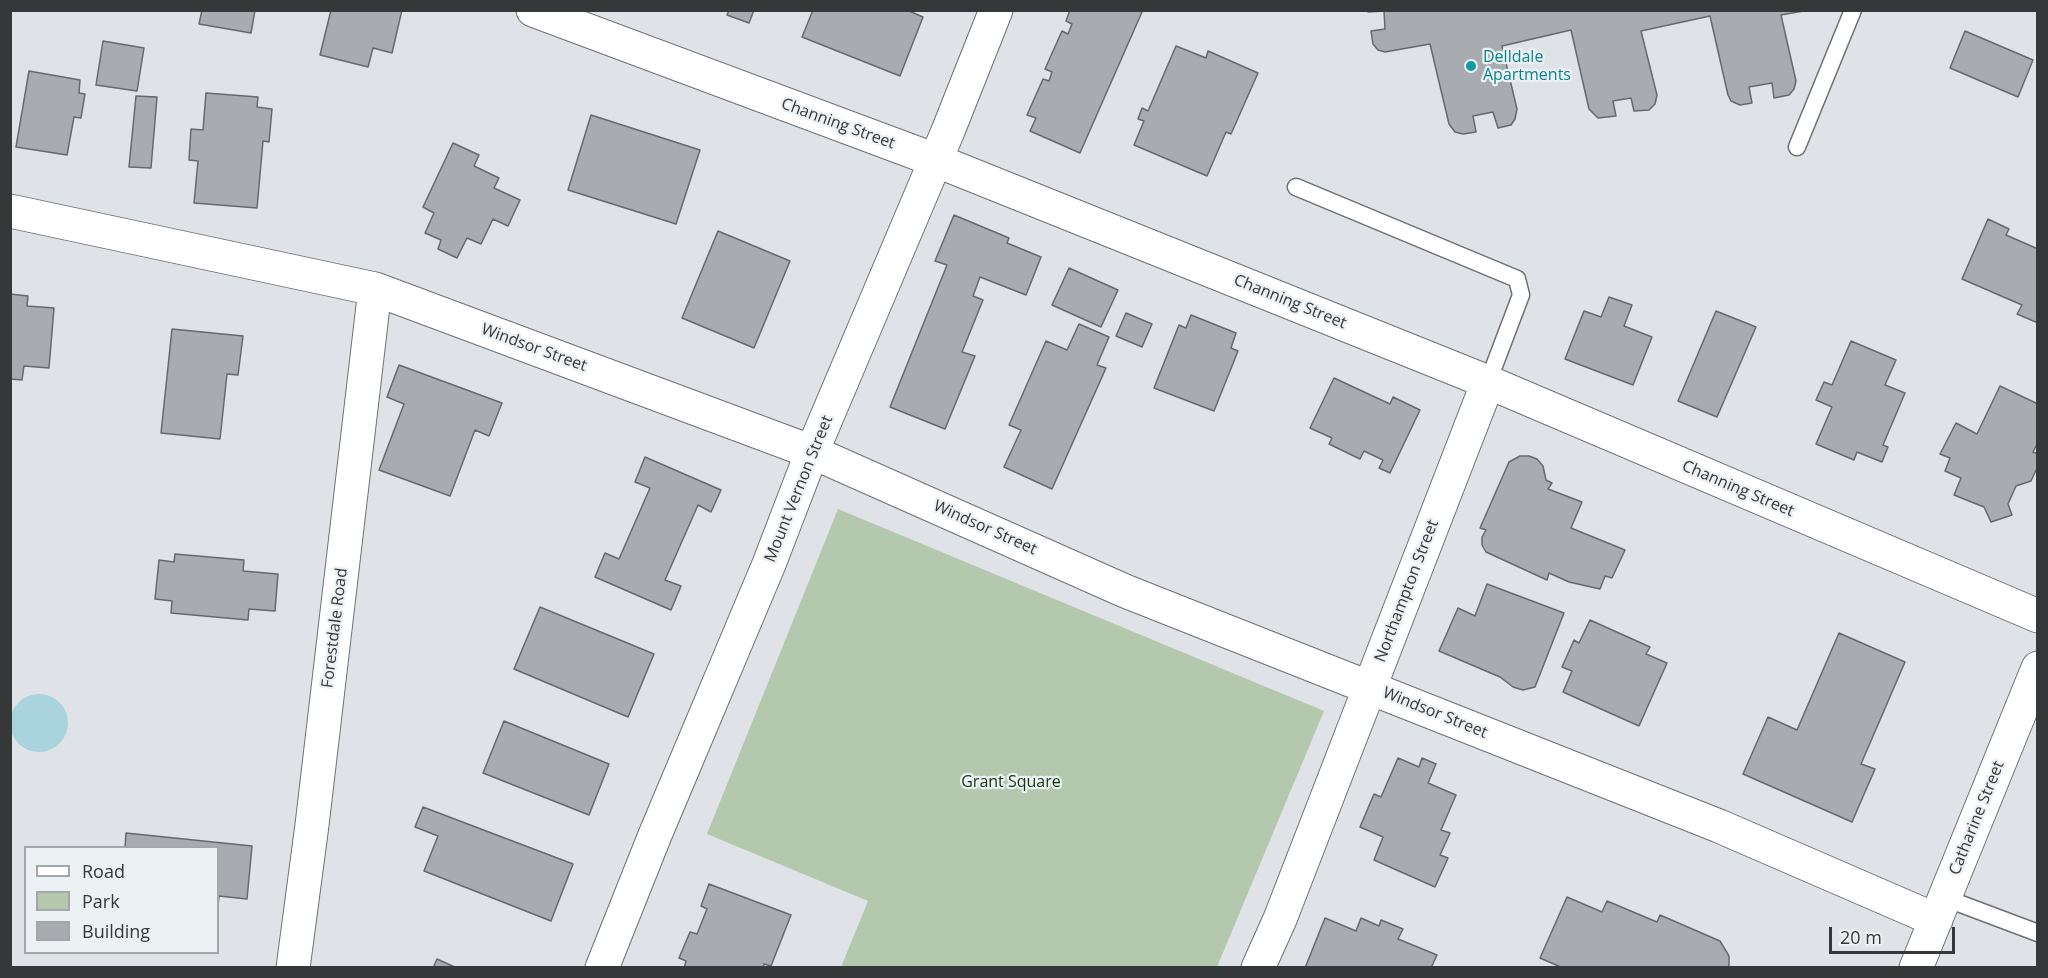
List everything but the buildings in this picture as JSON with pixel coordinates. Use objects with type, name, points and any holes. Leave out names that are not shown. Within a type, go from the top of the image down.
[{"type":"street","name":"Channing Street","points":[[533,10],[935,160],[1488,382],[2037,616]]},
{"type":"street","name":"Mount Vernon Street","points":[[602,968],[770,564],[812,452],[996,10]]},
{"type":"street","name":"Windsor Street","points":[[10,211],[375,289],[812,452],[1125,591],[1719,826],[1941,909]]},
{"type":"street","name":"Forestdale Road","points":[[293,968],[375,289]]},
{"type":"street","name":"Northampton Street","points":[[1258,968],[1280,919],[1488,382]]},
{"type":"street","name":"Catharine Street","points":[[1916,968],[2037,668]]},
{"type":"lane","points":[[1797,147],[1853,10]]},
{"type":"lane","points":[[1296,187],[1517,279],[1521,295],[1488,382]]},
{"type":"lane","points":[[1941,909],[2037,933]]},
{"type":"green space","name":"Grant Square","points":[[838,509],[1324,711],[1217,967],[841,967],[868,901],[707,834]]},
{"type":"water","points":[[33,694],[45,694],[60,702],[68,717],[68,729],[60,744],[45,752],[33,752],[18,744],[10,729],[10,717],[18,702]]},
{"type":"place","name":"Delldale Apartments","points":[[1471,66]]}]
